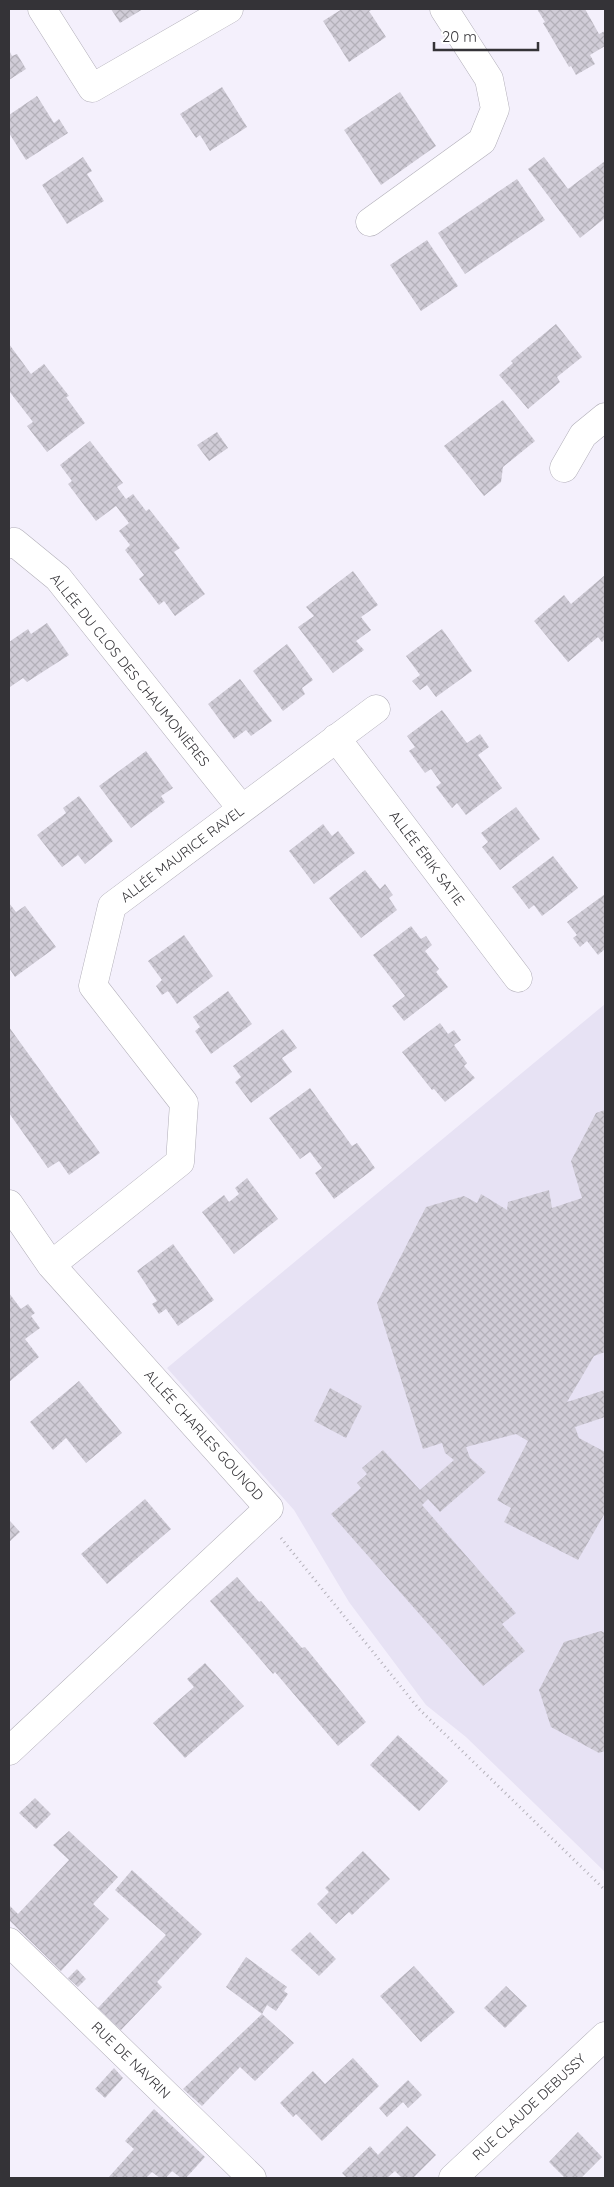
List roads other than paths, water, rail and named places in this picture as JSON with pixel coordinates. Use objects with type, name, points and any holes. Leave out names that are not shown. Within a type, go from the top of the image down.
[{"type":"street","points":[[42,9],[92,88],[229,9]]},
{"type":"street","points":[[370,222],[482,140],[495,109],[489,79],[444,9]]},
{"type":"street","points":[[564,468],[584,435],[605,417]]},
{"type":"street","name":"ALLÉE DU CLOS DES CHAUMONIÈRES","points":[[9,544],[14,542],[58,578],[242,809]]},
{"type":"street","name":"ALLÉE MAURICE RAVEL","points":[[51,1265],[180,1162],[184,1103],[93,986],[112,906],[376,709]]},
{"type":"street","name":"ALLÉE ÉRIK SATIE","points":[[336,738],[518,978]]},
{"type":"street","name":"ALLÉE CHARLES GOUNOD","points":[[9,1204],[51,1265],[269,1508],[9,1750]]},
{"type":"street","name":"RUE DE NAVRIN","points":[[9,1942],[252,2178]]},
{"type":"street","name":"RUE CLAUDE DEBUSSY","points":[[453,2178],[605,2036]]}]
